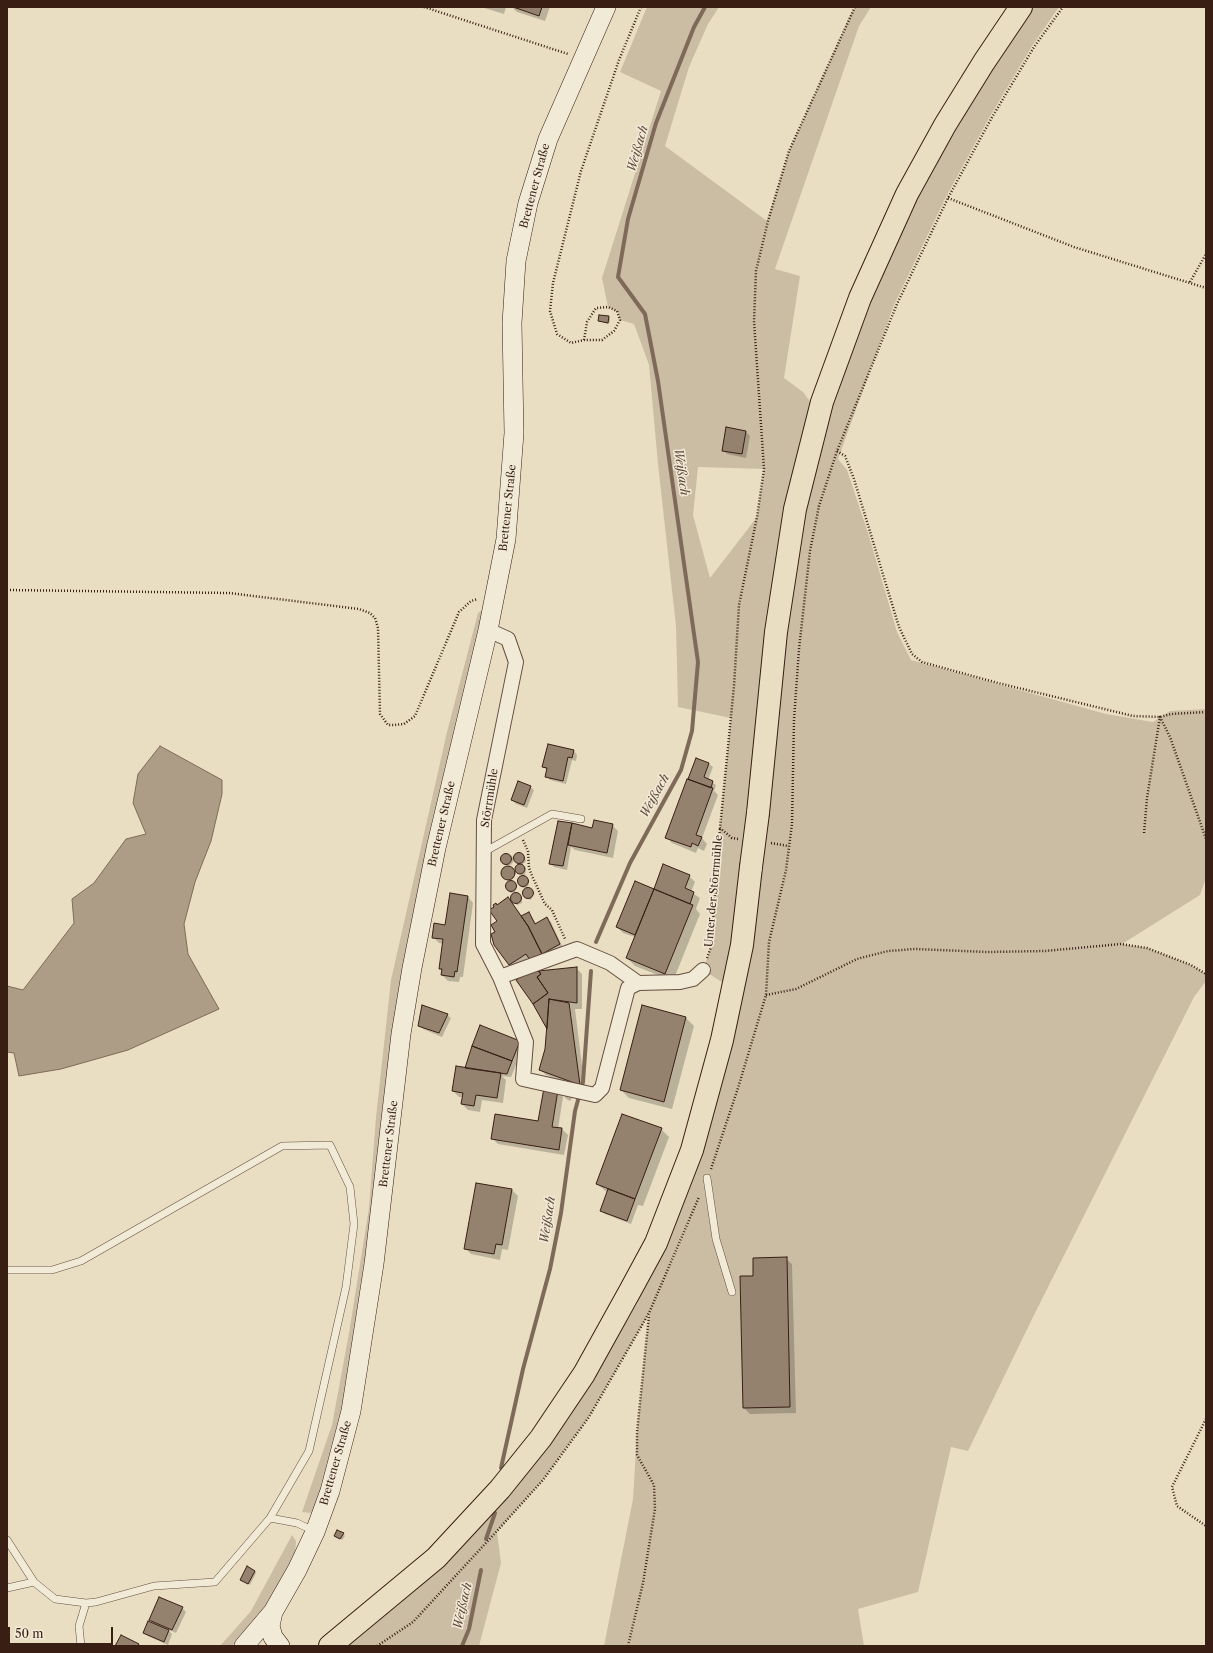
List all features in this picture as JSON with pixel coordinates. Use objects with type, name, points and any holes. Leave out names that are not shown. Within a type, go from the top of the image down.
[{"type":"main road","points":[[330,1646],[436,1558],[500,1489],[541,1438],[584,1374],[656,1243],[694,1142],[722,1040],[742,945],[758,813],[777,624],[795,510],[822,402],[860,298],[907,194],[945,125],[984,62],[1021,7]]},
{"type":"street","name":"Brettener Straße","points":[[250,1643],[273,1612],[297,1570],[315,1532],[330,1491],[351,1411],[374,1264],[401,1034],[412,968],[436,848],[488,630],[506,539],[511,492],[514,433],[512,323],[516,261],[528,204],[548,139],[606,7]]},
{"type":"street","name":"Störrmühle","points":[[488,630],[508,639],[516,662],[484,820],[483,944],[500,978],[526,1042],[523,1079],[595,1095],[602,1088],[628,988],[638,983]]},
{"type":"street","points":[[500,978],[577,949],[610,963],[638,983],[680,982],[693,979],[703,970]]},
{"type":"street","points":[[273,1612],[270,1626],[273,1637],[280,1646]]},
{"type":"lane","points":[[484,852],[552,814],[581,819]]},
{"type":"lane","points":[[7,1270],[52,1270],[81,1262],[282,1146],[330,1145],[350,1187],[354,1224],[346,1287],[309,1452],[270,1518],[215,1582],[154,1586],[96,1602],[86,1603],[55,1599],[34,1582],[7,1540]]},
{"type":"lane","points":[[707,1178],[716,1239],[732,1292]]},
{"type":"lane","points":[[270,1518],[297,1523],[315,1532]]},
{"type":"lane","points":[[7,1588],[34,1582]]},
{"type":"lane","points":[[81,1646],[79,1626],[86,1603]]},
{"type":"path","points":[[424,7],[583,59]]},
{"type":"path","points":[[584,340],[587,322],[596,308],[608,307],[617,311],[620,320],[614,331],[602,340],[584,340],[571,343],[557,334],[550,311],[553,283],[581,171],[619,60],[641,7]]},
{"type":"path","name":"Unter der Störrmühle","points":[[703,970],[711,947],[720,828],[734,686],[739,605],[757,517],[764,469],[754,321],[756,271],[768,221],[789,151],[855,7]]},
{"type":"path","points":[[377,1646],[413,1622],[542,1480],[589,1416],[649,1313],[707,1178],[738,1088],[766,994],[769,942],[786,870],[792,824],[794,720],[798,665],[810,551],[819,506],[837,451],[897,304],[948,198],[991,119],[1027,60],[1063,7]]},
{"type":"path","points":[[948,198],[1074,247],[1206,288]]},
{"type":"path","points":[[1190,282],[1206,254]]},
{"type":"path","points":[[837,451],[845,456],[854,479],[899,627],[912,654],[922,662],[1107,711],[1134,716],[1160,716],[1206,712]]},
{"type":"path","points":[[7,590],[229,593],[359,609],[370,613],[375,618],[378,628],[380,714],[388,725],[394,726],[404,724],[415,716],[459,612],[471,601],[478,599],[494,601]]},
{"type":"path","points":[[1144,833],[1147,798],[1160,716]]},
{"type":"path","points":[[1160,716],[1170,737],[1206,839]]},
{"type":"path","points":[[720,828],[732,838],[746,840]]},
{"type":"path","points":[[519,833],[528,851],[529,868],[536,885],[545,904],[552,910],[571,952]]},
{"type":"path","points":[[767,843],[788,846]]},
{"type":"path","points":[[766,994],[796,989],[857,959],[888,951],[915,949],[980,952],[1045,951],[1122,944],[1146,948],[1191,966],[1206,974]]},
{"type":"path","points":[[628,1646],[643,1583],[655,1509],[654,1485],[637,1455],[636,1432],[649,1313]]},
{"type":"path","points":[[1206,1419],[1172,1487],[1176,1506],[1206,1526]]},
{"type":"shaded area","points":[[647,7],[719,7],[708,24],[689,67],[665,146],[767,221],[789,151],[850,15],[855,7],[871,7],[859,26],[775,269],[800,276],[784,378],[803,392],[812,404],[785,505],[765,629],[756,722],[775,721],[804,512],[830,408],[847,357],[906,218],[975,92],[1032,7],[1059,7],[1032,46],[989,118],[946,197],[894,305],[838,459],[847,470],[869,536],[897,632],[911,660],[1106,714],[1153,722],[1170,711],[1206,709],[1206,878],[1200,895],[1122,944],[1147,948],[1191,965],[1206,974],[1206,981],[1194,997],[1033,1317],[968,1451],[951,1447],[918,1592],[858,1609],[864,1646],[604,1646],[633,1499],[637,1432],[649,1314],[589,1417],[543,1480],[497,1532],[501,1563],[479,1646],[349,1646],[416,1590],[457,1552],[534,1461],[591,1381],[638,1302],[630,1291],[692,1150],[725,984],[703,970],[711,947],[720,828],[731,718],[678,707],[676,626],[658,464],[649,365],[634,324],[620,320],[617,311],[608,307],[602,278],[661,91],[620,72]],"holes":[[[698,467],[764,469],[757,517],[710,578],[693,515]]]},
{"type":"shaded area","points":[[483,611],[375,1194],[344,1402],[326,1484],[316,1507],[311,1513],[302,1512],[332,1425],[349,1333],[369,1208],[376,1117],[391,980],[447,732],[478,613]]},
{"type":"shaded area","points":[[160,746],[222,780],[222,794],[211,841],[195,882],[184,924],[188,954],[219,1009],[128,1050],[61,1069],[19,1076],[14,1053],[7,1052],[7,986],[23,990],[74,923],[72,899],[94,883],[126,839],[146,834],[133,803],[138,774]]},
{"type":"shaded area","points":[[292,1535],[296,1541],[295,1556],[276,1591],[262,1612],[232,1646],[220,1646],[251,1611]]},
{"type":"building","points":[[513,7],[542,7],[539,16]]},
{"type":"building","points":[[599,315],[609,316],[608,323],[598,321]]},
{"type":"building","points":[[726,427],[746,431],[742,454],[722,451]]},
{"type":"building","points":[[548,744],[574,750],[572,758],[568,757],[563,781],[545,777],[547,768],[542,767]]},
{"type":"building","points":[[696,758],[709,763],[704,777],[713,781],[711,788],[688,779]]},
{"type":"building","points":[[687,779],[713,788],[696,835],[702,837],[698,846],[692,843],[691,847],[665,838]]},
{"type":"building","points":[[518,781],[531,786],[524,805],[511,800]]},
{"type":"building","points":[[594,820],[613,824],[607,853],[568,845],[572,823],[592,828]]},
{"type":"building","points":[[558,821],[572,823],[563,866],[549,864]]},
{"type":"building","points":[[519,852],[523,854],[525,858],[523,862],[519,864],[515,862],[513,858],[515,854]]},
{"type":"building","points":[[506,853],[510,855],[512,859],[510,863],[506,865],[502,863],[500,859],[502,855]]},
{"type":"building","points":[[518,864],[522,864],[524,865],[524,873],[518,874],[515,871],[515,867]]},
{"type":"building","points":[[663,864],[690,875],[685,888],[694,892],[690,904],[654,889]]},
{"type":"building","points":[[508,866],[513,868],[515,873],[513,878],[508,880],[503,878],[501,873],[503,868]]},
{"type":"building","points":[[523,875],[527,877],[529,881],[527,885],[523,887],[519,885],[517,881],[519,877]]},
{"type":"building","points":[[511,880],[515,882],[517,886],[515,890],[511,892],[507,890],[505,886],[507,882]]},
{"type":"building","points":[[635,881],[654,889],[635,935],[616,927]]},
{"type":"building","points":[[528,887],[532,889],[534,893],[532,897],[528,899],[524,897],[522,893],[524,889]]},
{"type":"building","points":[[654,889],[693,905],[665,974],[626,958]]},
{"type":"building","points":[[516,892],[520,894],[522,898],[520,902],[516,904],[512,902],[510,898],[512,894]]},
{"type":"building","points":[[450,893],[468,896],[457,972],[455,971],[454,977],[441,975],[442,969],[439,969],[443,939],[432,938],[434,923],[445,925]]},
{"type":"building","points":[[508,897],[528,926],[542,954],[530,960],[526,954],[509,965],[494,945],[491,934],[495,932],[491,925],[497,921],[489,910],[494,907],[493,905],[496,903],[497,905]]},
{"type":"building","points":[[529,912],[535,924],[547,917],[560,944],[542,954],[528,926],[521,916]]},
{"type":"building","points":[[536,966],[541,974],[537,977],[548,993],[533,1004],[516,980]]},
{"type":"building","points":[[577,967],[577,1003],[549,999],[547,1029],[533,1004],[548,993],[537,977],[541,974],[538,971]]},
{"type":"building","points":[[549,999],[569,1003],[580,1085],[539,1070],[545,1049]]},
{"type":"building","points":[[422,1005],[448,1014],[439,1033],[418,1026]]},
{"type":"building","points":[[642,1005],[686,1017],[664,1102],[620,1090]]},
{"type":"building","points":[[480,1025],[520,1041],[512,1061],[472,1046]]},
{"type":"building","points":[[472,1046],[512,1061],[507,1074],[465,1068]]},
{"type":"building","points":[[456,1066],[501,1073],[497,1098],[476,1095],[474,1106],[461,1104],[463,1093],[452,1091]]},
{"type":"building","points":[[544,1088],[558,1090],[552,1127],[562,1128],[559,1150],[491,1139],[495,1114],[538,1121]]},
{"type":"building","points":[[622,1114],[662,1128],[635,1199],[596,1184]]},
{"type":"building","points":[[476,1183],[512,1189],[502,1245],[496,1244],[494,1254],[464,1249]]},
{"type":"building","points":[[608,1189],[635,1199],[627,1221],[600,1211]]},
{"type":"building","points":[[787,1257],[790,1407],[743,1408],[740,1276],[753,1276],[753,1258]]},
{"type":"building","points":[[337,1530],[344,1533],[340,1539],[334,1536]]},
{"type":"building","points":[[247,1566],[255,1571],[248,1584],[240,1580]]},
{"type":"building","points":[[159,1597],[183,1607],[172,1630],[149,1620]]},
{"type":"building","points":[[148,1621],[169,1630],[164,1642],[143,1633]]},
{"type":"building","points":[[121,1635],[139,1644],[138,1646],[115,1646]]},
{"type":"waterway","name":"Weißach","points":[[596,942],[630,863],[681,770],[692,731],[698,662],[658,381],[645,314],[618,277],[628,219],[656,123],[694,27],[705,7]]},
{"type":"waterway","name":"Weißach","points":[[501,1468],[523,1369],[550,1269],[561,1213],[575,1111],[583,1082],[591,971]]},
{"type":"waterway","name":"Weißach","points":[[486,1539],[495,1513]]},
{"type":"waterway","name":"Weißach","points":[[462,1646],[469,1629],[481,1570]]}]
